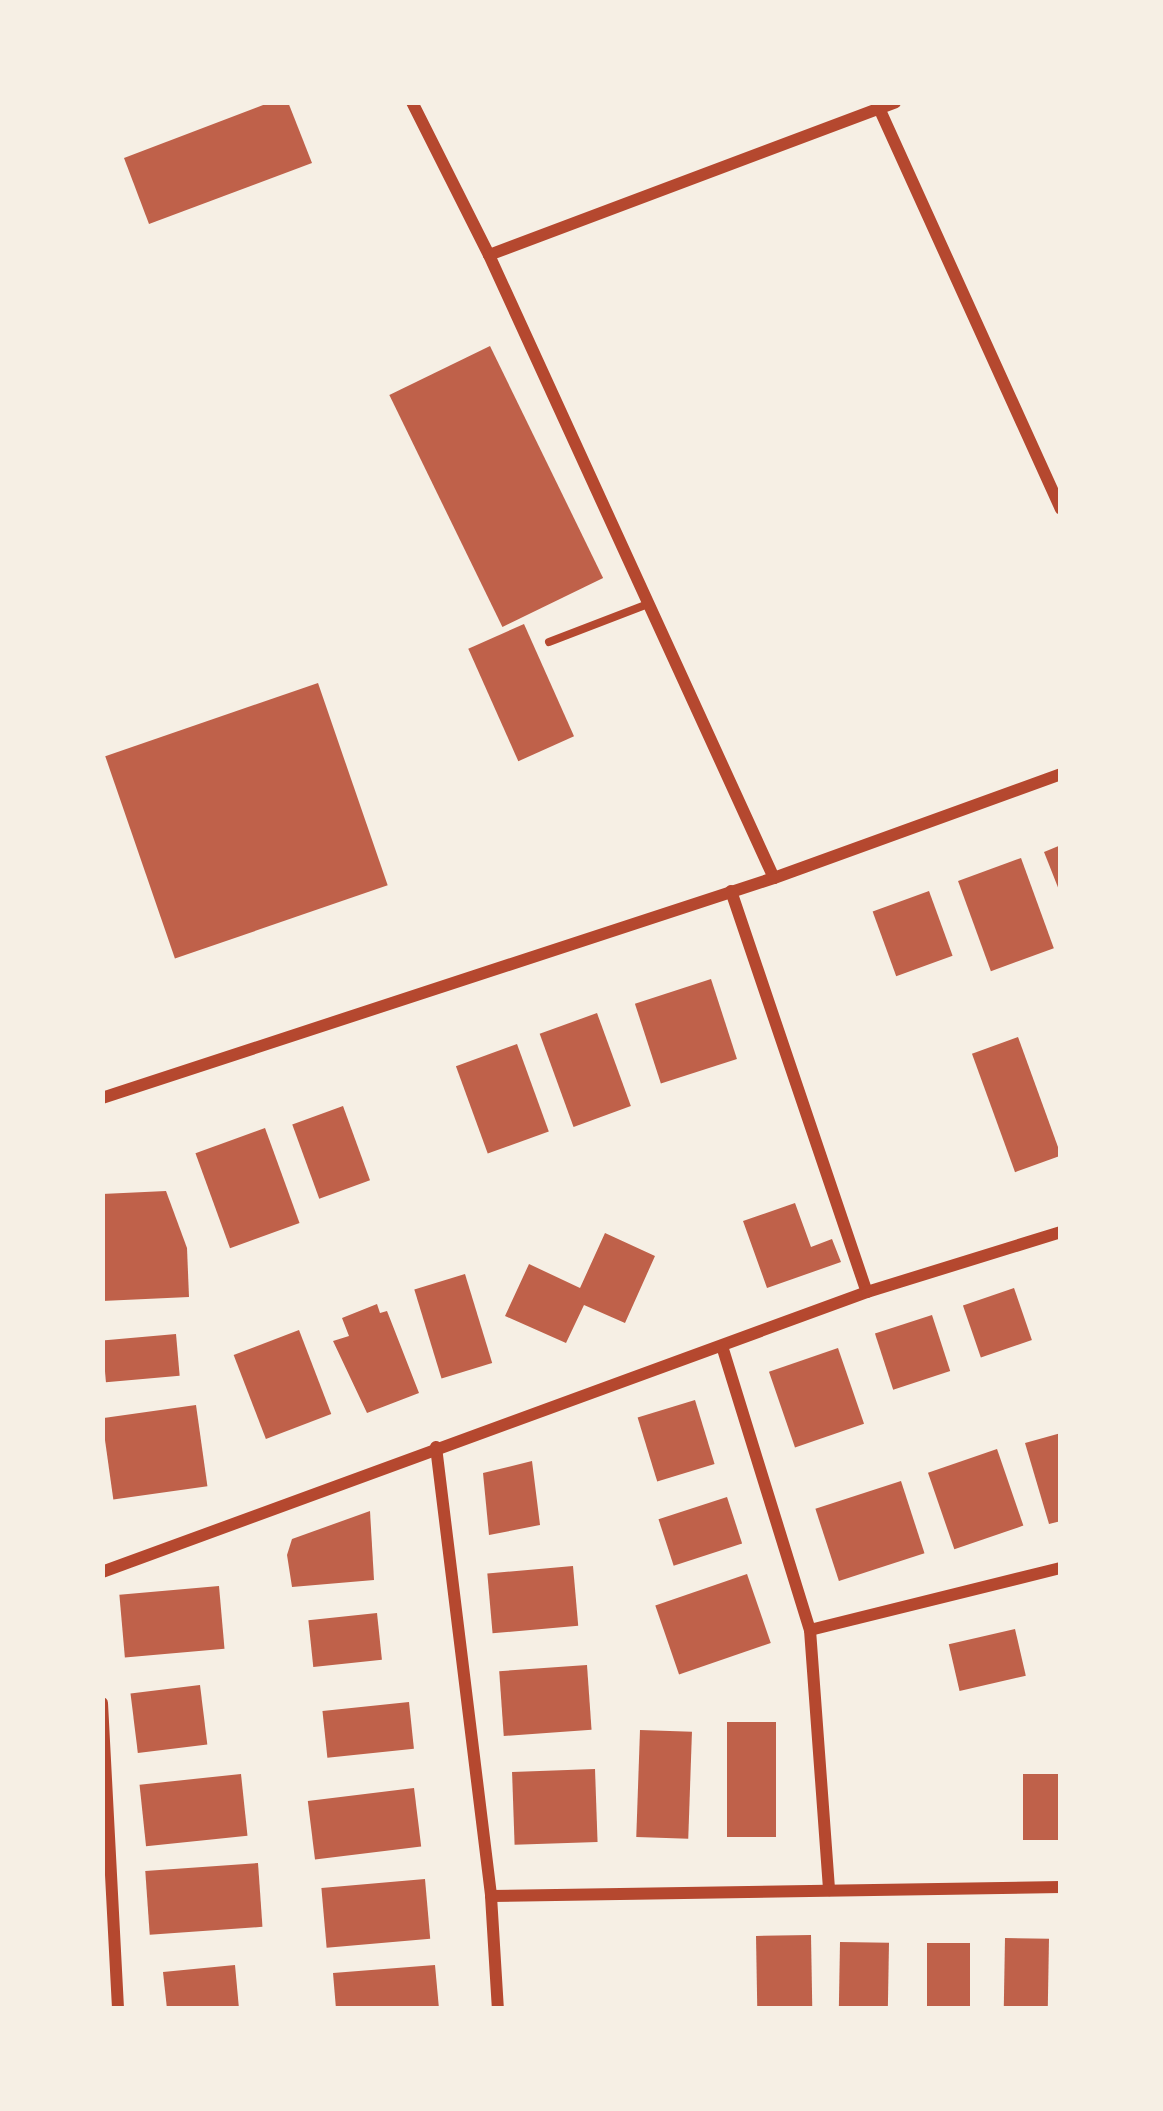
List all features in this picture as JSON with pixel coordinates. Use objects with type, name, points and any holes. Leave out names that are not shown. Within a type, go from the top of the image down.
[{"type":"street","points":[[412,102],[489,255],[774,878]]},
{"type":"street","points":[[489,255],[896,102]]},
{"type":"street","points":[[879,108],[1061,508]]},
{"type":"street","points":[[102,1098],[774,878],[1061,774]]},
{"type":"street","points":[[731,891],[867,1292]]},
{"type":"street","points":[[102,1572],[867,1292],[1061,1232]]},
{"type":"street","points":[[722,1346],[810,1630],[830,1890]]},
{"type":"street","points":[[436,1447],[491,1896],[498,2009]]},
{"type":"street","points":[[810,1630],[1061,1568]]},
{"type":"street","points":[[102,1703],[118,2009]]},
{"type":"street","points":[[491,1896],[1061,1886]]},
{"type":"lane","points":[[549,642],[648,604]]},
{"type":"building","points":[[271,102],[288,102],[312,163],[149,224],[124,158]]},
{"type":"building","points":[[490,346],[603,578],[502,627],[389,395]]},
{"type":"building","points":[[524,624],[574,736],[518,761],[468,649]]},
{"type":"building","points":[[318,683],[388,885],[175,959],[105,756]]},
{"type":"building","points":[[1061,845],[1061,895],[1044,852]]},
{"type":"building","points":[[1021,858],[1054,948],[991,971],[958,881]]},
{"type":"building","points":[[929,891],[953,956],[896,976],[873,912]]},
{"type":"building","points":[[711,979],[737,1059],[661,1084],[635,1004]]},
{"type":"building","points":[[597,1013],[631,1106],[574,1127],[540,1034]]},
{"type":"building","points":[[1018,1037],[1061,1155],[1015,1172],[972,1054]]},
{"type":"building","points":[[517,1044],[549,1131],[488,1154],[456,1066]]},
{"type":"building","points":[[343,1106],[370,1180],[319,1199],[292,1124]]},
{"type":"building","points":[[265,1128],[300,1223],[230,1248],[195,1153]]},
{"type":"building","points":[[166,1191],[187,1248],[189,1297],[102,1301],[102,1194]]},
{"type":"building","points":[[795,1203],[811,1247],[832,1239],[841,1262],[767,1288],[743,1221]]},
{"type":"building","points":[[605,1233],[655,1256],[625,1323],[584,1305],[566,1343],[505,1316],[529,1264],[580,1288]]},
{"type":"building","points":[[465,1274],[492,1363],[442,1378],[414,1289]]},
{"type":"building","points":[[1014,1288],[1032,1340],[981,1358],[963,1306]]},
{"type":"building","points":[[377,1304],[380,1313],[387,1311],[419,1393],[367,1413],[333,1341],[349,1336],[342,1318]]},
{"type":"building","points":[[932,1315],[950,1371],[893,1390],[875,1334]]},
{"type":"building","points":[[299,1330],[331,1414],[266,1439],[234,1355]]},
{"type":"building","points":[[176,1334],[180,1376],[106,1382],[102,1340]]},
{"type":"building","points":[[838,1348],[864,1424],[795,1447],[769,1372]]},
{"type":"building","points":[[695,1400],[715,1464],[657,1482],[638,1418]]},
{"type":"building","points":[[196,1405],[207,1486],[113,1499],[102,1418]]},
{"type":"building","points":[[1061,1433],[1061,1521],[1049,1524],[1025,1443]]},
{"type":"building","points":[[997,1449],[1023,1526],[954,1549],[928,1473]]},
{"type":"building","points":[[532,1461],[540,1525],[489,1535],[483,1473]]},
{"type":"building","points":[[901,1481],[924,1553],[839,1581],[815,1509]]},
{"type":"building","points":[[727,1497],[742,1544],[674,1566],[659,1519]]},
{"type":"building","points":[[370,1511],[374,1580],[292,1587],[287,1555],[292,1539]]},
{"type":"building","points":[[573,1566],[578,1626],[493,1633],[487,1573]]},
{"type":"building","points":[[747,1574],[771,1643],[679,1675],[655,1606]]},
{"type":"building","points":[[219,1586],[224,1649],[125,1657],[119,1595]]},
{"type":"building","points":[[377,1613],[382,1660],[313,1667],[308,1620]]},
{"type":"building","points":[[1015,1629],[1026,1676],[960,1691],[949,1644]]},
{"type":"building","points":[[587,1665],[592,1730],[504,1736],[499,1671]]},
{"type":"building","points":[[200,1685],[207,1745],[138,1753],[131,1694]]},
{"type":"building","points":[[409,1702],[414,1749],[327,1758],[322,1711]]},
{"type":"building","points":[[727,1722],[776,1722],[776,1837],[727,1837]]},
{"type":"building","points":[[640,1730],[692,1732],[688,1839],[636,1837]]},
{"type":"building","points":[[595,1769],[598,1842],[515,1845],[512,1772]]},
{"type":"building","points":[[241,1774],[247,1836],[146,1846],[140,1785]]},
{"type":"building","points":[[1023,1774],[1061,1774],[1061,1840],[1023,1840]]},
{"type":"building","points":[[414,1788],[421,1847],[315,1860],[308,1801]]},
{"type":"building","points":[[258,1863],[262,1927],[150,1935],[145,1871]]},
{"type":"building","points":[[425,1879],[430,1939],[327,1948],[321,1888]]},
{"type":"building","points":[[811,1935],[812,2009],[757,2009],[756,1936]]},
{"type":"building","points":[[1005,1938],[1049,1939],[1048,2009],[1004,2009]]},
{"type":"building","points":[[840,1942],[889,1943],[888,2009],[839,2009]]},
{"type":"building","points":[[927,1943],[970,1943],[970,2009],[927,2009]]},
{"type":"building","points":[[235,1965],[239,2009],[167,2009],[163,1972]]},
{"type":"building","points":[[435,1965],[439,2009],[336,2009],[333,1973]]}]
